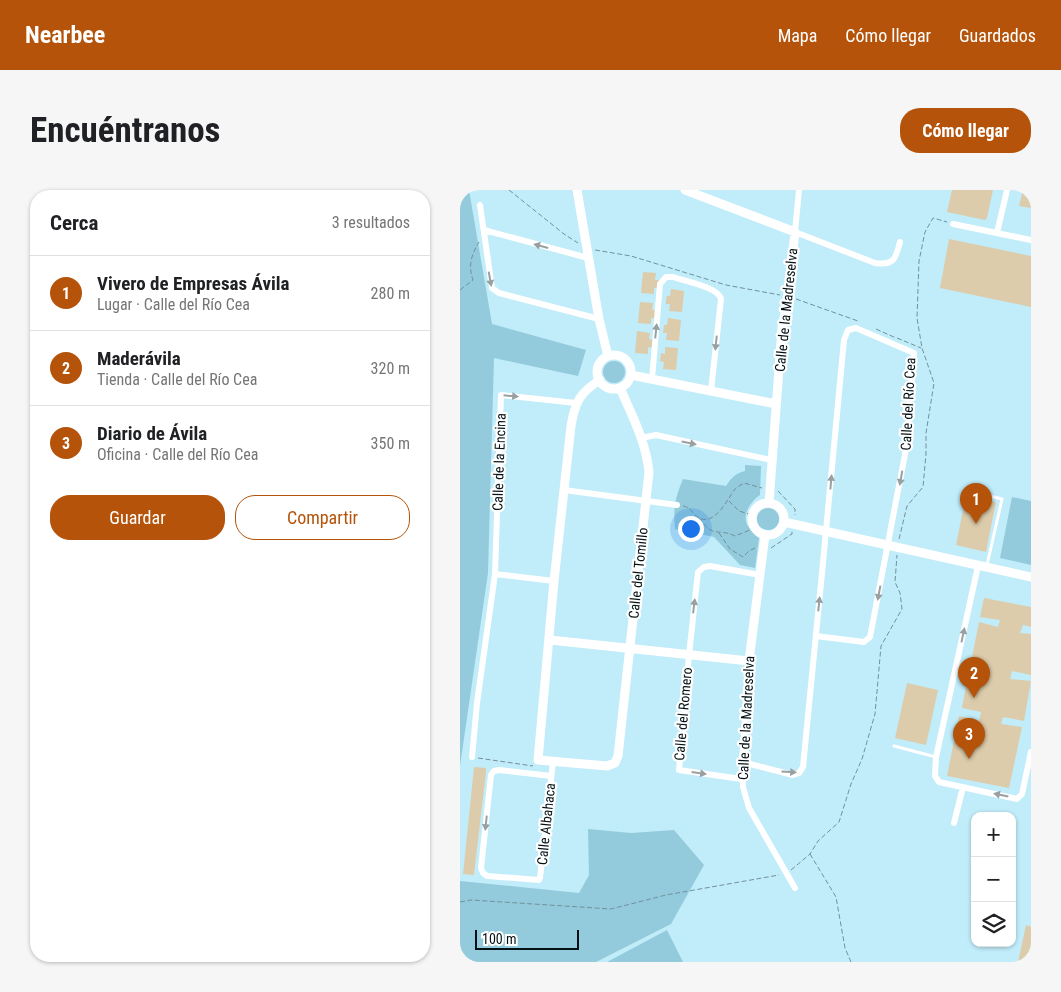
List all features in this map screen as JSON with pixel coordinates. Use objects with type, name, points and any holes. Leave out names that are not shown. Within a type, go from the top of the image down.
[{"type":"street","points":[[577,190],[599,319],[608,356]]},
{"type":"street","points":[[685,190],[884,265],[896,257],[900,242]]},
{"type":"street","name":"Calle de la Madreselva","points":[[769,503],[782,328],[788,296],[799,190]]},
{"type":"street","points":[[997,233],[1007,190]]},
{"type":"street","points":[[480,205],[492,288],[499,293],[599,319]]},
{"type":"street","points":[[952,224],[1031,240]]},
{"type":"street","points":[[484,232],[588,258]]},
{"type":"street","points":[[652,379],[660,284],[666,277],[673,277],[713,290],[720,295],[711,391]]},
{"type":"street","name":"Calle del Río Cea","points":[[742,762],[792,775],[799,773],[802,767],[827,531],[844,340],[848,330],[856,328],[914,353],[906,450],[870,637],[864,642],[816,636]]},
{"type":"street","points":[[608,356],[618,356],[627,361],[631,375],[629,380],[620,388],[611,388],[602,384],[597,371],[598,366],[608,356]]},
{"type":"street","points":[[631,375],[776,404]]},
{"type":"street","points":[[537,767],[554,581],[571,426],[576,403],[587,388],[600,380]]},
{"type":"street","name":"Calle del Tomillo","points":[[553,762],[606,766],[615,764],[618,756],[649,472],[642,438],[620,388]]},
{"type":"street","name":"Calle de la Encina","points":[[472,757],[477,703],[495,574],[501,395],[576,403]]},
{"type":"street","points":[[642,438],[656,435],[771,460]]},
{"type":"street","points":[[564,490],[677,505]]},
{"type":"street","points":[[769,503],[774,504],[782,511],[784,522],[780,531],[765,535],[755,528],[752,515],[758,506],[769,503]]},
{"type":"street","points":[[784,522],[1031,577]]},
{"type":"street","name":"Calle de la Madreselva","points":[[765,535],[749,661],[741,779],[749,808],[795,888]]},
{"type":"street","name":"Calle del Romero","points":[[741,779],[679,770],[688,655],[698,572],[704,567],[710,566],[760,575]]},
{"type":"street","points":[[982,566],[936,757],[935,776],[939,782],[1016,798],[1022,794],[1031,752]]},
{"type":"street","points":[[495,574],[554,581]]},
{"type":"street","name":"Calle del Romero","points":[[550,640],[749,661]]},
{"type":"street","points":[[537,767],[553,762]]},
{"type":"street","name":"Calle Albahaca","points":[[537,767],[499,770],[494,771],[491,775],[482,868],[483,874],[487,876],[536,881],[540,878],[553,762]]},
{"type":"street","points":[[537,767],[551,776]]},
{"type":"street","points":[[954,822],[963,787]]},
{"type":"lane","points":[[969,491],[1002,499],[982,566]]},
{"type":"lane","points":[[894,746],[936,757]]},
{"type":"path","points":[[509,190],[564,234],[587,248],[631,256],[726,285],[788,296],[864,324]]},
{"type":"path","points":[[460,290],[473,280],[469,269],[473,251],[484,232]]},
{"type":"path","points":[[872,327],[922,348]]},
{"type":"path","points":[[894,344],[897,337]]},
{"type":"path","points":[[698,518],[706,519],[721,511],[729,501],[734,490],[744,483],[754,486]]},
{"type":"path","points":[[729,501],[739,511],[752,515]]},
{"type":"path","points":[[677,505],[687,506],[708,530],[718,533],[727,532],[735,536],[755,528]]},
{"type":"path","points":[[472,757],[537,767]]},
{"type":"path","points":[[810,854],[836,897],[845,948],[851,962]]},
{"type":"path","points":[[460,902],[471,900],[611,909],[666,895],[786,874]]},
{"type":"shaded area","points":[[460,190],[469,190],[492,324],[586,350],[578,376],[494,358],[488,573],[460,766]]},
{"type":"shaded area","points":[[614,361],[622,364],[625,372],[622,380],[614,383],[606,380],[603,372],[606,364]]},
{"type":"shaded area","points":[[745,465],[761,466],[760,495],[753,501],[746,513],[748,526],[759,538],[755,568],[740,565],[714,537],[675,529],[675,504],[683,479],[726,486],[734,476],[745,471]]},
{"type":"shaded area","points":[[1012,497],[1031,501],[1031,565],[1000,558]]},
{"type":"shaded area","points":[[768,508],[776,511],[779,519],[776,527],[768,530],[760,527],[757,519],[760,511]]},
{"type":"shaded area","points":[[588,829],[631,833],[674,830],[704,865],[671,924],[596,962],[460,962],[460,881],[579,893],[589,875]]},
{"type":"shaded area","points":[[667,930],[683,962],[607,962]]},
{"type":"building","points":[[952,190],[993,190],[987,218],[985,220],[947,212]]},
{"type":"building","points":[[1023,190],[1031,190],[1031,208],[1019,206]]},
{"type":"building","points":[[949,239],[1031,256],[1031,307],[940,288]]},
{"type":"building","points":[[643,272],[656,273],[655,280],[659,280],[658,288],[654,288],[654,294],[641,293]]},
{"type":"building","points":[[671,289],[684,291],[682,312],[669,311],[670,304],[666,304],[666,300],[667,296],[670,296]]},
{"type":"building","points":[[640,302],[653,303],[652,310],[656,310],[655,318],[651,318],[651,324],[638,323]]},
{"type":"building","points":[[668,318],[681,320],[679,341],[666,340],[667,333],[663,333],[664,325],[667,325]]},
{"type":"building","points":[[637,331],[650,333],[649,339],[653,340],[652,348],[648,347],[648,354],[635,353]]},
{"type":"building","points":[[665,347],[678,348],[676,370],[663,369],[664,362],[660,361],[661,353],[665,354]]},
{"type":"building","points":[[966,496],[996,502],[986,552],[956,545]]},
{"type":"building","points":[[984,598],[1031,607],[1031,627],[1023,625],[1020,633],[1031,634],[1031,675],[1012,671],[1010,679],[1031,681],[1024,721],[1003,717],[1001,724],[1022,727],[1009,788],[947,776],[959,716],[979,721],[981,712],[962,708],[969,669],[989,674],[990,666],[971,662],[979,622],[998,627],[1000,620],[980,617]]},
{"type":"building","points":[[907,683],[938,690],[926,745],[895,738]]},
{"type":"building","points":[[474,767],[486,768],[486,772],[474,875],[463,874]]},
{"type":"building","points":[[1026,925],[1031,927],[1031,962],[1018,962]]},
{"type":"place","name":"Vivero de Empresas Ávila","points":[[976,524]]},
{"type":"place","name":"Maderávila","points":[[974,698]]},
{"type":"place","name":"Diario de Ávila","points":[[969,759]]}]
